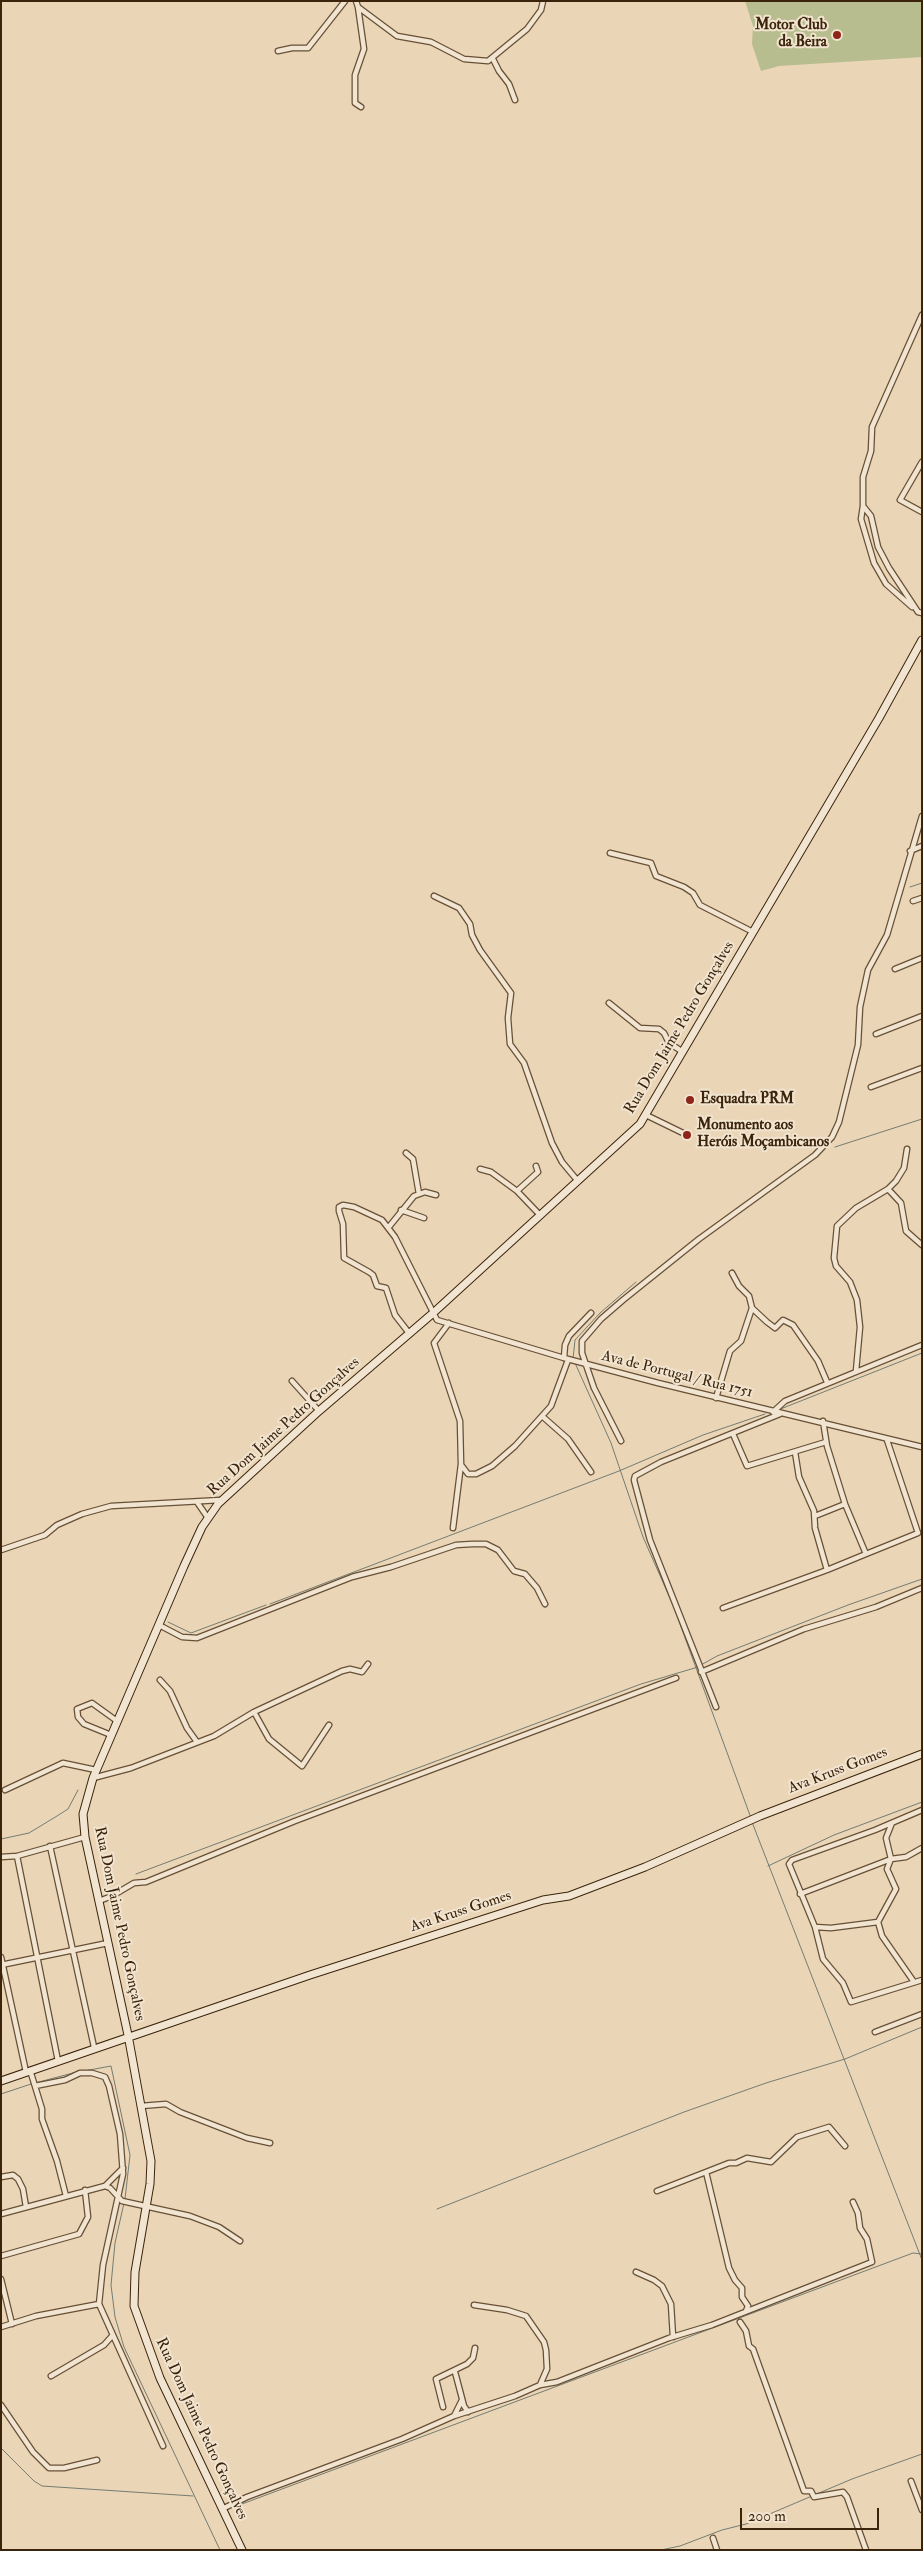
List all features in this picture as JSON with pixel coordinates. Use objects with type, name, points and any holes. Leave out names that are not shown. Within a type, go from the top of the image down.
[{"type":"main road","name":"Rua Dom Jaime Pedro Gonçalves","points":[[242,2550],[160,2378],[134,2306],[135,2272],[151,2161],[128,2036],[85,1837],[83,1814],[93,1778],[184,1566],[208,1518],[221,1500],[319,1411],[432,1314],[539,1214],[640,1124],[922,640]]},
{"type":"main road","name":"Ava Kruss Gomes","points":[[1,2081],[128,2036],[543,1900],[569,1896],[645,1867],[760,1816],[922,1754]]},
{"type":"street","points":[[278,51],[292,48],[308,48],[345,1]]},
{"type":"street","points":[[356,1],[364,52],[355,75],[355,99],[361,107]]},
{"type":"street","points":[[358,7],[397,36],[431,42],[464,59],[488,62],[527,29],[541,10],[543,1]]},
{"type":"street","points":[[493,59],[509,84],[515,100]]},
{"type":"street","points":[[920,613],[886,584],[874,563],[861,519],[863,477],[871,451],[872,427],[922,314]]},
{"type":"street","points":[[922,462],[900,500],[922,512]]},
{"type":"street","points":[[863,506],[871,516],[878,547],[920,613]]},
{"type":"street","points":[[620,1441],[602,1407],[582,1353],[582,1342],[601,1319],[698,1239],[816,1156],[832,1137],[839,1122],[858,1045],[860,1007],[868,970],[887,935],[910,851],[922,816]]},
{"type":"street","points":[[910,851],[922,846]]},
{"type":"street","points":[[610,853],[651,863],[656,876],[684,887],[693,893],[700,905],[753,932]]},
{"type":"street","points":[[434,896],[459,908],[470,924],[472,935],[480,950],[511,993],[508,1018],[510,1044],[522,1059],[552,1143],[562,1162],[577,1180]]},
{"type":"street","points":[[913,901],[922,898]]},
{"type":"street","points":[[894,969],[922,958]]},
{"type":"street","points":[[609,1003],[640,1028],[659,1030],[664,1033],[669,1043],[683,1052]]},
{"type":"street","points":[[876,1034],[922,1016]]},
{"type":"street","points":[[871,1087],[922,1068]]},
{"type":"street","points":[[646,1115],[685,1134]]},
{"type":"street","points":[[856,1371],[860,1327],[857,1300],[850,1282],[836,1266],[834,1258],[837,1226],[856,1208],[888,1189],[902,1172],[907,1149]]},
{"type":"street","points":[[406,1154],[414,1163],[419,1194]]},
{"type":"street","points":[[517,1191],[536,1174],[538,1170],[536,1166]]},
{"type":"street","points":[[480,1169],[491,1172],[517,1191],[539,1214]]},
{"type":"street","points":[[888,1189],[901,1203],[906,1231],[922,1245]]},
{"type":"street","points":[[388,1228],[401,1210],[419,1194],[436,1195]]},
{"type":"street","points":[[409,1333],[395,1315],[386,1288],[377,1286],[373,1275],[344,1258],[343,1224],[339,1207],[343,1205],[354,1207],[382,1220],[408,1262],[432,1314]]},
{"type":"street","points":[[401,1210],[424,1218]]},
{"type":"street","points":[[716,1398],[730,1351],[741,1341],[752,1308],[749,1296],[739,1286],[732,1273]]},
{"type":"street","points":[[752,1308],[775,1328],[783,1320],[793,1324],[818,1361],[827,1382]]},
{"type":"street","points":[[461,1464],[470,1475],[484,1471],[509,1452],[542,1416],[554,1401],[566,1359],[565,1345],[569,1336],[591,1313]]},
{"type":"street","name":"Ava de Portugal / Rua 1751","points":[[432,1314],[437,1320],[566,1359],[716,1398],[781,1414],[823,1421],[888,1440],[922,1447]]},
{"type":"street","points":[[449,1323],[434,1343],[460,1421],[461,1464],[453,1528]]},
{"type":"street","points":[[773,1412],[778,1405],[785,1401],[827,1382],[922,1345]]},
{"type":"street","points":[[292,1381],[319,1411]]},
{"type":"street","points":[[716,1707],[650,1540],[634,1480],[637,1473],[647,1468],[781,1414]]},
{"type":"street","points":[[542,1416],[568,1439],[591,1472]]},
{"type":"street","points":[[823,1421],[826,1442],[846,1504],[866,1554]]},
{"type":"street","points":[[733,1434],[747,1466],[826,1442]]},
{"type":"street","points":[[723,1608],[826,1570],[918,1533],[888,1440]]},
{"type":"street","points":[[794,1452],[799,1476],[813,1505],[818,1542],[826,1570]]},
{"type":"street","points":[[1,1550],[45,1535],[57,1525],[82,1514],[111,1506],[141,1503],[161,1505],[221,1500]]},
{"type":"street","points":[[197,1502],[208,1518]]},
{"type":"street","points":[[815,1516],[846,1504]]},
{"type":"street","points":[[159,1626],[182,1637],[196,1638],[352,1577],[391,1568],[456,1545],[472,1544],[486,1544],[498,1550],[514,1571],[525,1574],[537,1588],[545,1604]]},
{"type":"street","points":[[701,1672],[804,1630],[876,1607],[922,1588]]},
{"type":"street","points":[[93,1778],[131,1768],[197,1742],[228,1729],[254,1712],[342,1671],[350,1669],[362,1672],[368,1664]]},
{"type":"street","points":[[98,1901],[112,1896],[134,1883],[146,1882],[295,1821],[676,1678]]},
{"type":"street","points":[[160,1680],[170,1692],[187,1728],[197,1742]]},
{"type":"street","points":[[111,1735],[84,1724],[78,1717],[77,1709],[92,1703],[117,1721]]},
{"type":"street","points":[[254,1712],[269,1739],[302,1766],[329,1724]]},
{"type":"street","points":[[5,1790],[63,1763],[96,1770]]},
{"type":"street","points":[[922,1810],[790,1861],[800,1894],[815,1927],[823,1959],[843,1983],[851,2002],[922,1980]]},
{"type":"street","points":[[892,1823],[886,1838],[890,1859],[887,1869],[896,1889],[878,1922],[882,1936],[914,1982]]},
{"type":"street","points":[[1,1857],[17,1856],[85,1837]]},
{"type":"street","points":[[50,1846],[94,2048]]},
{"type":"street","points":[[800,1894],[890,1859],[906,1857],[922,1848]]},
{"type":"street","points":[[17,1856],[58,2060]]},
{"type":"street","points":[[815,1927],[831,1928],[878,1922]]},
{"type":"street","points":[[2,1965],[71,1949],[108,1943]]},
{"type":"street","points":[[1,1957],[28,2071],[42,2109],[41,2117],[57,2161],[66,2196]]},
{"type":"street","points":[[875,2032],[922,2014]]},
{"type":"street","points":[[34,2084],[65,2080],[80,2073],[97,2074],[105,2077],[116,2110],[123,2168],[120,2200],[109,2236],[99,2304],[163,2446]]},
{"type":"street","points":[[142,2106],[166,2104],[180,2112],[247,2138],[270,2144]]},
{"type":"street","points":[[657,2191],[729,2162],[736,2163],[748,2158],[771,2162],[797,2137],[828,2127],[845,2146]]},
{"type":"street","points":[[1,2214],[84,2190],[105,2186],[123,2168]]},
{"type":"street","points":[[706,2172],[729,2268],[734,2280],[742,2288],[742,2297],[748,2306],[746,2311]]},
{"type":"street","points":[[1,2178],[13,2175],[18,2179],[23,2189],[26,2207]]},
{"type":"street","points":[[105,2186],[110,2188],[120,2200],[205,2221],[240,2240]]},
{"type":"street","points":[[1,2256],[79,2234],[88,2217],[84,2190]]},
{"type":"street","points":[[222,2509],[247,2497],[402,2439],[454,2416],[515,2396],[540,2385],[557,2382],[872,2262],[867,2239],[860,2228],[858,2213],[853,2202]]},
{"type":"street","points":[[636,2272],[662,2286],[670,2304],[673,2337]]},
{"type":"street","points":[[1,2280],[12,2324]]},
{"type":"street","points":[[1,2327],[32,2317],[99,2304]]},
{"type":"street","points":[[474,2305],[507,2310],[526,2316],[544,2342],[546,2350],[547,2369],[540,2385]]},
{"type":"street","points":[[740,2322],[746,2331],[750,2346],[753,2349],[804,2491],[811,2491],[814,2497],[843,2492],[847,2497],[866,2550]]},
{"type":"street","points":[[51,2376],[104,2345],[112,2336]]},
{"type":"street","points":[[443,2407],[436,2379],[455,2372],[471,2361],[475,2348]]},
{"type":"street","points":[[455,2372],[464,2406],[468,2412]]},
{"type":"street","points":[[454,2416],[463,2399]]},
{"type":"street","points":[[1,2405],[33,2452],[49,2468],[64,2468],[97,2460]]},
{"type":"street","points":[[911,2481],[922,2510]]},
{"type":"street","points":[[713,2538],[717,2550]]},
{"type":"green space","name":"Motor Club da Beira","points":[[745,1],[922,1],[922,57],[779,66],[761,71],[752,44],[753,26]]},
{"type":"waterway","points":[[910,887],[922,883]]},
{"type":"waterway","points":[[835,1147],[922,1119]]},
{"type":"waterway","points":[[573,1359],[575,1340],[600,1313],[636,1282]]},
{"type":"waterway","points":[[778,1410],[922,1353]]},
{"type":"waterway","points":[[575,1363],[611,1443],[643,1537],[673,1605],[751,1818]]},
{"type":"waterway","points":[[270,1604],[619,1471],[703,1435],[765,1414]]},
{"type":"waterway","points":[[701,1665],[717,1656],[848,1605],[922,1579]]},
{"type":"waterway","points":[[168,1622],[191,1633],[266,1605]]},
{"type":"waterway","points":[[136,1874],[641,1684],[698,1667]]},
{"type":"waterway","points":[[1,1839],[29,1833],[68,1809],[78,1790]]},
{"type":"waterway","points":[[768,1866],[834,1835],[922,1802]]},
{"type":"waterway","points":[[752,1822],[922,2260]]},
{"type":"waterway","points":[[437,2209],[684,2112],[766,2083],[845,2059],[922,2027]]},
{"type":"waterway","points":[[84,2071],[111,2066],[130,2155],[125,2199]]},
{"type":"waterway","points":[[35,2083],[77,2072]]},
{"type":"waterway","points":[[1,2094],[31,2084]]},
{"type":"waterway","points":[[124,2203],[115,2243],[111,2285],[115,2317],[124,2347],[220,2550]]},
{"type":"waterway","points":[[242,2504],[913,2253],[922,2254]]},
{"type":"waterway","points":[[1,2448],[34,2481],[42,2486],[193,2496]]},
{"type":"waterway","points":[[661,2550],[680,2546],[722,2530],[746,2524],[852,2479],[922,2454]]},
{"type":"place","name":"Motor Club da Beira","points":[[837,35]]},
{"type":"place","name":"Esquadra PRM","points":[[690,1100]]},
{"type":"place","name":"Monumento aos Heróis Moçambicanos","points":[[687,1135]]}]
